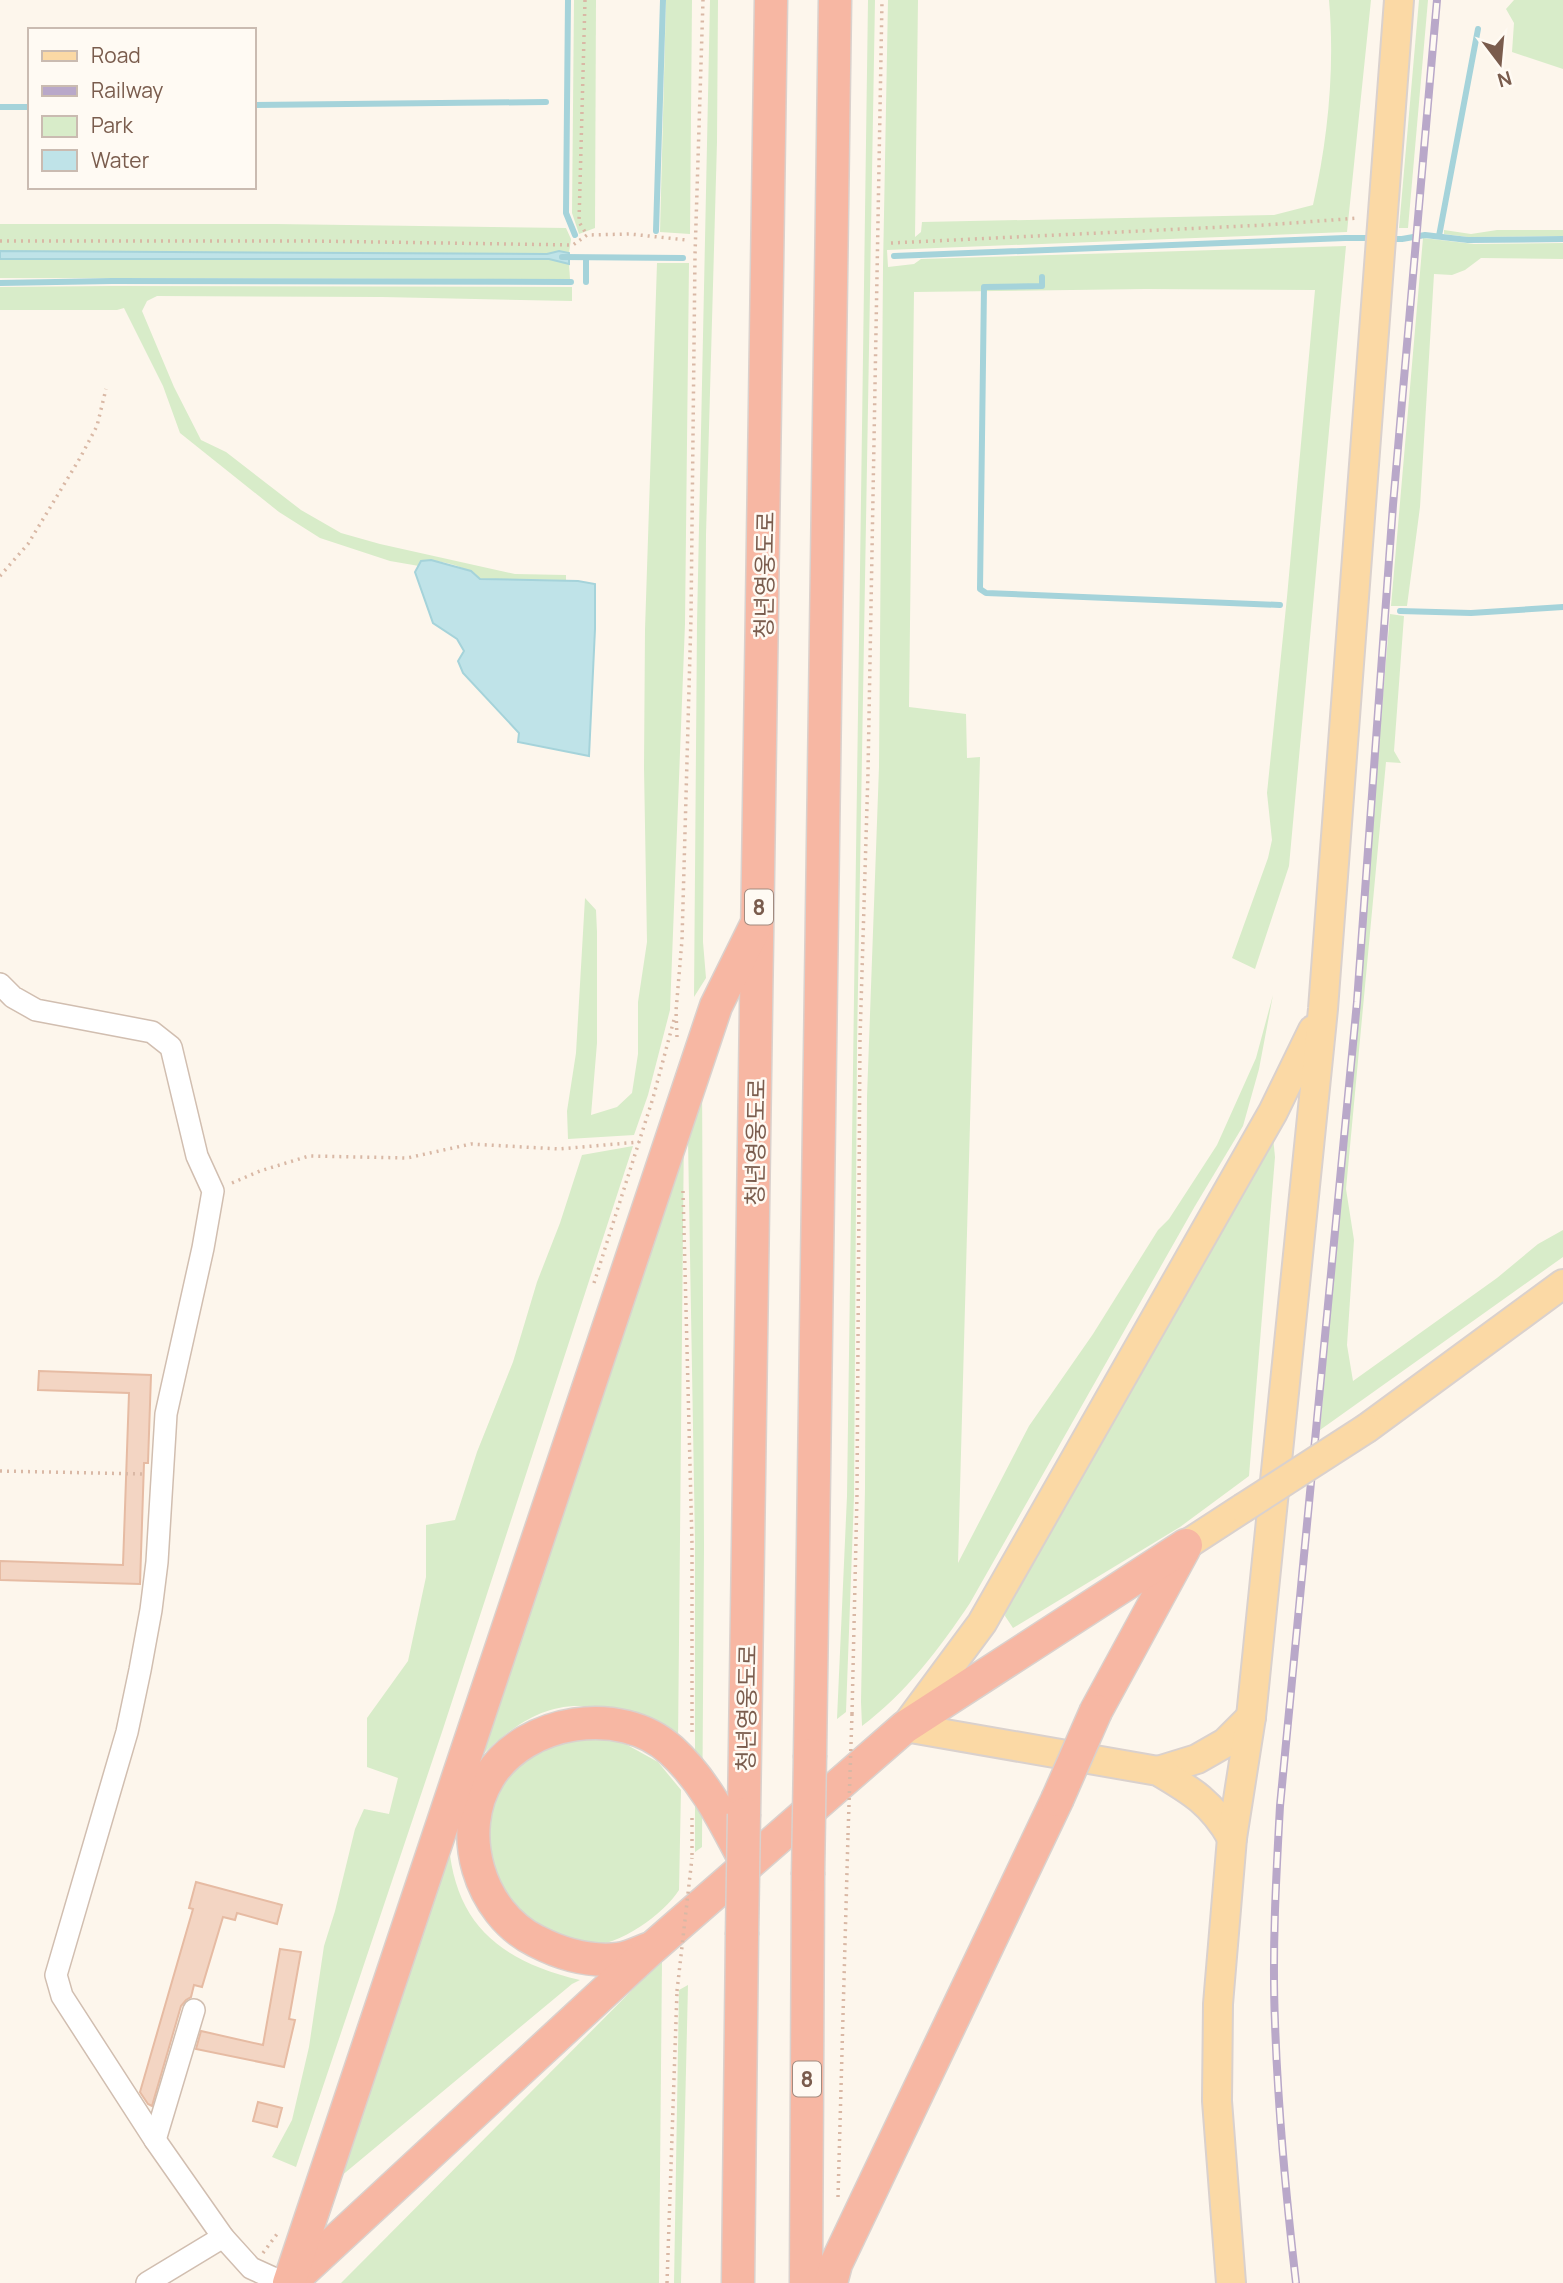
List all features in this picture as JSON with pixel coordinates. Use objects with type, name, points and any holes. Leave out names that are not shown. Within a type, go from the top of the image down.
[{"type":"highway","name":"청년영웅도로","points":[[738,2283],[743,1857],[736,1822],[759,919],[771,0]]},
{"type":"highway","name":"8","points":[[806,2283],[808,1875],[835,0]]},
{"type":"highway","points":[[288,2283],[716,1006],[759,919]]},
{"type":"highway","points":[[288,2283],[652,1948],[905,1727],[1186,1545]]},
{"type":"highway","points":[[831,2283],[836,2264],[1057,1800],[1096,1711],[1186,1545]]},
{"type":"highway","points":[[652,1948],[620,1959],[588,1959],[554,1950],[510,1924],[480,1878],[474,1829],[478,1801],[490,1776],[514,1750],[543,1733],[573,1725],[605,1722],[638,1729],[669,1748],[692,1771],[713,1801],[736,1822]]},
{"type":"main road","points":[[1231,2283],[1218,2115],[1218,2004],[1232,1838],[1251,1717],[1322,1009],[1399,0]]},
{"type":"main road","points":[[1232,1838],[1220,1816],[1192,1791],[1158,1771],[905,1727],[982,1623],[1273,1112],[1322,1009]]},
{"type":"main road","points":[[1186,1545],[1367,1428],[1563,1284]]},
{"type":"main road","points":[[1158,1771],[1197,1759],[1225,1744],[1251,1717]]},
{"type":"street","points":[[0,984],[13,997],[36,1010],[152,1032],[171,1047],[197,1156],[213,1191],[166,1414],[156,1574],[138,1682],[127,1732],[56,1975],[62,1996],[155,2140],[223,2237],[251,2268],[288,2283]]},
{"type":"street","points":[[155,2140],[194,2010]]},
{"type":"street","points":[[147,2283],[223,2237]]},
{"type":"path","points":[[585,0],[579,222],[587,236]]},
{"type":"path","points":[[678,1049],[676,1011],[682,940],[691,617],[695,255],[703,0]]},
{"type":"path","points":[[838,2203],[858,1454],[860,1039],[882,0]]},
{"type":"path","points":[[891,243],[1265,225],[1380,233]]},
{"type":"path","points":[[0,241],[312,241],[573,245],[587,236],[630,234],[686,240]]},
{"type":"path","points":[[0,576],[28,544],[80,458],[97,426],[106,389]]},
{"type":"path","points":[[213,1191],[260,1171],[309,1156],[407,1158],[471,1144],[559,1149],[639,1142]]},
{"type":"path","points":[[682,1182],[692,1545],[692,1771]]},
{"type":"path","points":[[0,1471],[163,1475]]},
{"type":"path","points":[[667,2283],[677,1991],[692,1858],[692,1808]]},
{"type":"green space","points":[[574,0],[596,0],[595,228],[579,234],[572,213]]},
{"type":"green space","points":[[666,0],[692,0],[690,234],[660,232]]},
{"type":"green space","points":[[710,0],[718,0],[717,142],[706,535],[703,942],[706,978],[694,997],[697,624]]},
{"type":"green space","points":[[868,0],[875,0],[857,1045],[854,1497],[846,1712],[837,1719],[847,1496]]},
{"type":"green space","points":[[888,0],[918,0],[915,237],[921,232],[922,222],[1274,215],[1313,205],[1323,155],[1329,103],[1329,0],[1371,0],[1347,232],[887,250],[888,267],[914,264],[921,259],[1346,246],[1289,866],[1255,969],[1232,958],[1272,840],[1267,793],[1315,290],[914,292],[909,707],[966,714],[967,758],[980,757],[958,1563],[1029,1426],[1217,1145],[1256,1058],[1273,995],[1259,1069],[1243,1126],[970,1603],[921,1669],[893,1699],[862,1726],[867,1097],[879,767]]},
{"type":"green space","points":[[1419,0],[1428,0],[1408,228],[1399,228]]},
{"type":"green space","points":[[1514,0],[1563,0],[1563,69],[1512,52],[1514,23],[1506,9]]},
{"type":"green space","points":[[0,224],[566,228],[571,239],[569,253],[559,251],[547,254],[0,251]]},
{"type":"green space","points":[[1444,230],[1471,234],[1497,230],[1563,230],[1563,236],[1468,237],[1444,234]]},
{"type":"green space","points":[[1423,238],[1474,244],[1563,243],[1563,259],[1481,258],[1465,270],[1452,275],[1434,274],[1420,507],[1407,606],[1391,606]]},
{"type":"green space","points":[[0,259],[549,259],[569,264],[570,279],[0,278]]},
{"type":"green space","points":[[657,263],[689,263],[685,624],[670,1010],[648,1095],[634,1135],[568,1139],[567,1111],[576,1053],[585,898],[596,910],[597,932],[597,1043],[591,1115],[617,1107],[632,1093],[638,1054],[638,1002],[647,942],[645,630]]},
{"type":"green space","points":[[0,287],[572,287],[572,301],[157,296],[147,301],[142,311],[174,387],[201,440],[226,452],[301,510],[341,533],[380,544],[515,574],[566,575],[566,580],[480,579],[468,570],[452,564],[421,561],[419,566],[390,561],[320,538],[279,512],[180,433],[163,386],[124,308],[0,310]]},
{"type":"green space","points":[[1390,614],[1404,616],[1394,751],[1401,763],[1386,762],[1346,1189],[1354,1240],[1347,1345],[1353,1381],[1497,1278],[1538,1244],[1563,1230],[1563,1257],[1320,1430]]},
{"type":"green space","points":[[702,1070],[702,1847],[695,1852],[695,1541],[687,1082]]},
{"type":"green space","points":[[684,1126],[678,1744],[607,1710],[568,1706],[537,1715],[522,1723],[482,1755]]},
{"type":"green space","points":[[1273,1137],[1275,1157],[1249,1476],[1180,1527],[1013,1628],[1005,1616],[1008,1595]]},
{"type":"green space","points":[[633,1146],[443,1729],[296,2167],[272,2157],[292,2120],[309,2047],[324,1946],[355,1829],[364,1809],[389,1814],[398,1778],[367,1767],[367,1718],[408,1661],[426,1577],[426,1525],[455,1520],[477,1452],[513,1362],[537,1282],[582,1155]]},
{"type":"green space","points":[[600,1736],[620,1741],[658,1762],[681,1790],[679,1890],[660,1912],[632,1932],[601,1944],[586,1946],[557,1938],[509,1913],[480,1842],[496,1778],[549,1740]]},
{"type":"green space","points":[[448,1833],[451,1864],[459,1891],[484,1932],[525,1961],[580,1980],[340,2177]]},
{"type":"green space","points":[[662,1960],[659,2283],[341,2283]]},
{"type":"green space","points":[[688,1985],[681,2283],[674,2283],[679,1990]]},
{"type":"water","points":[[0,251],[547,254],[559,251],[569,253],[569,264],[549,259],[0,259]]},
{"type":"water","points":[[431,560],[471,571],[480,579],[578,581],[595,584],[589,756],[518,742],[519,733],[463,673],[458,661],[464,651],[457,639],[433,623],[415,572],[421,561]]},
{"type":"building","points":[[39,1371],[151,1375],[148,1463],[144,1463],[140,1584],[0,1580],[0,1561],[123,1565],[129,1393],[38,1390]]},
{"type":"building","points":[[196,1882],[282,1905],[277,1924],[237,1913],[235,1920],[223,1917],[202,1987],[194,1985],[191,1997],[181,2006],[152,2106],[140,2092],[193,1909],[189,1908]]},
{"type":"building","points":[[280,1949],[301,1952],[289,2019],[295,2020],[284,2067],[196,2049],[201,2031],[263,2045]]},
{"type":"building","points":[[258,2102],[282,2108],[277,2127],[253,2121]]},
{"type":"waterway","points":[[568,0],[566,213],[575,235]]},
{"type":"waterway","points":[[656,231],[663,0]]},
{"type":"waterway","points":[[1439,236],[1478,29]]},
{"type":"waterway","points":[[256,105],[546,102]]},
{"type":"waterway","points":[[0,107],[28,107]]},
{"type":"waterway","points":[[1387,239],[1425,235],[1468,240],[1563,239]]},
{"type":"waterway","points":[[894,256],[1373,238]]},
{"type":"waterway","points":[[562,257],[683,258]]},
{"type":"waterway","points":[[586,258],[586,282]]},
{"type":"waterway","points":[[1042,277],[1042,286],[984,287],[980,589],[986,593],[1280,605]]},
{"type":"waterway","points":[[0,283],[571,282]]},
{"type":"waterway","points":[[1400,611],[1471,613],[1563,607]]},
{"type":"railway","points":[[1296,2283],[1278,2088],[1274,1996],[1280,1806],[1357,1002],[1393,505],[1437,0]]}]
